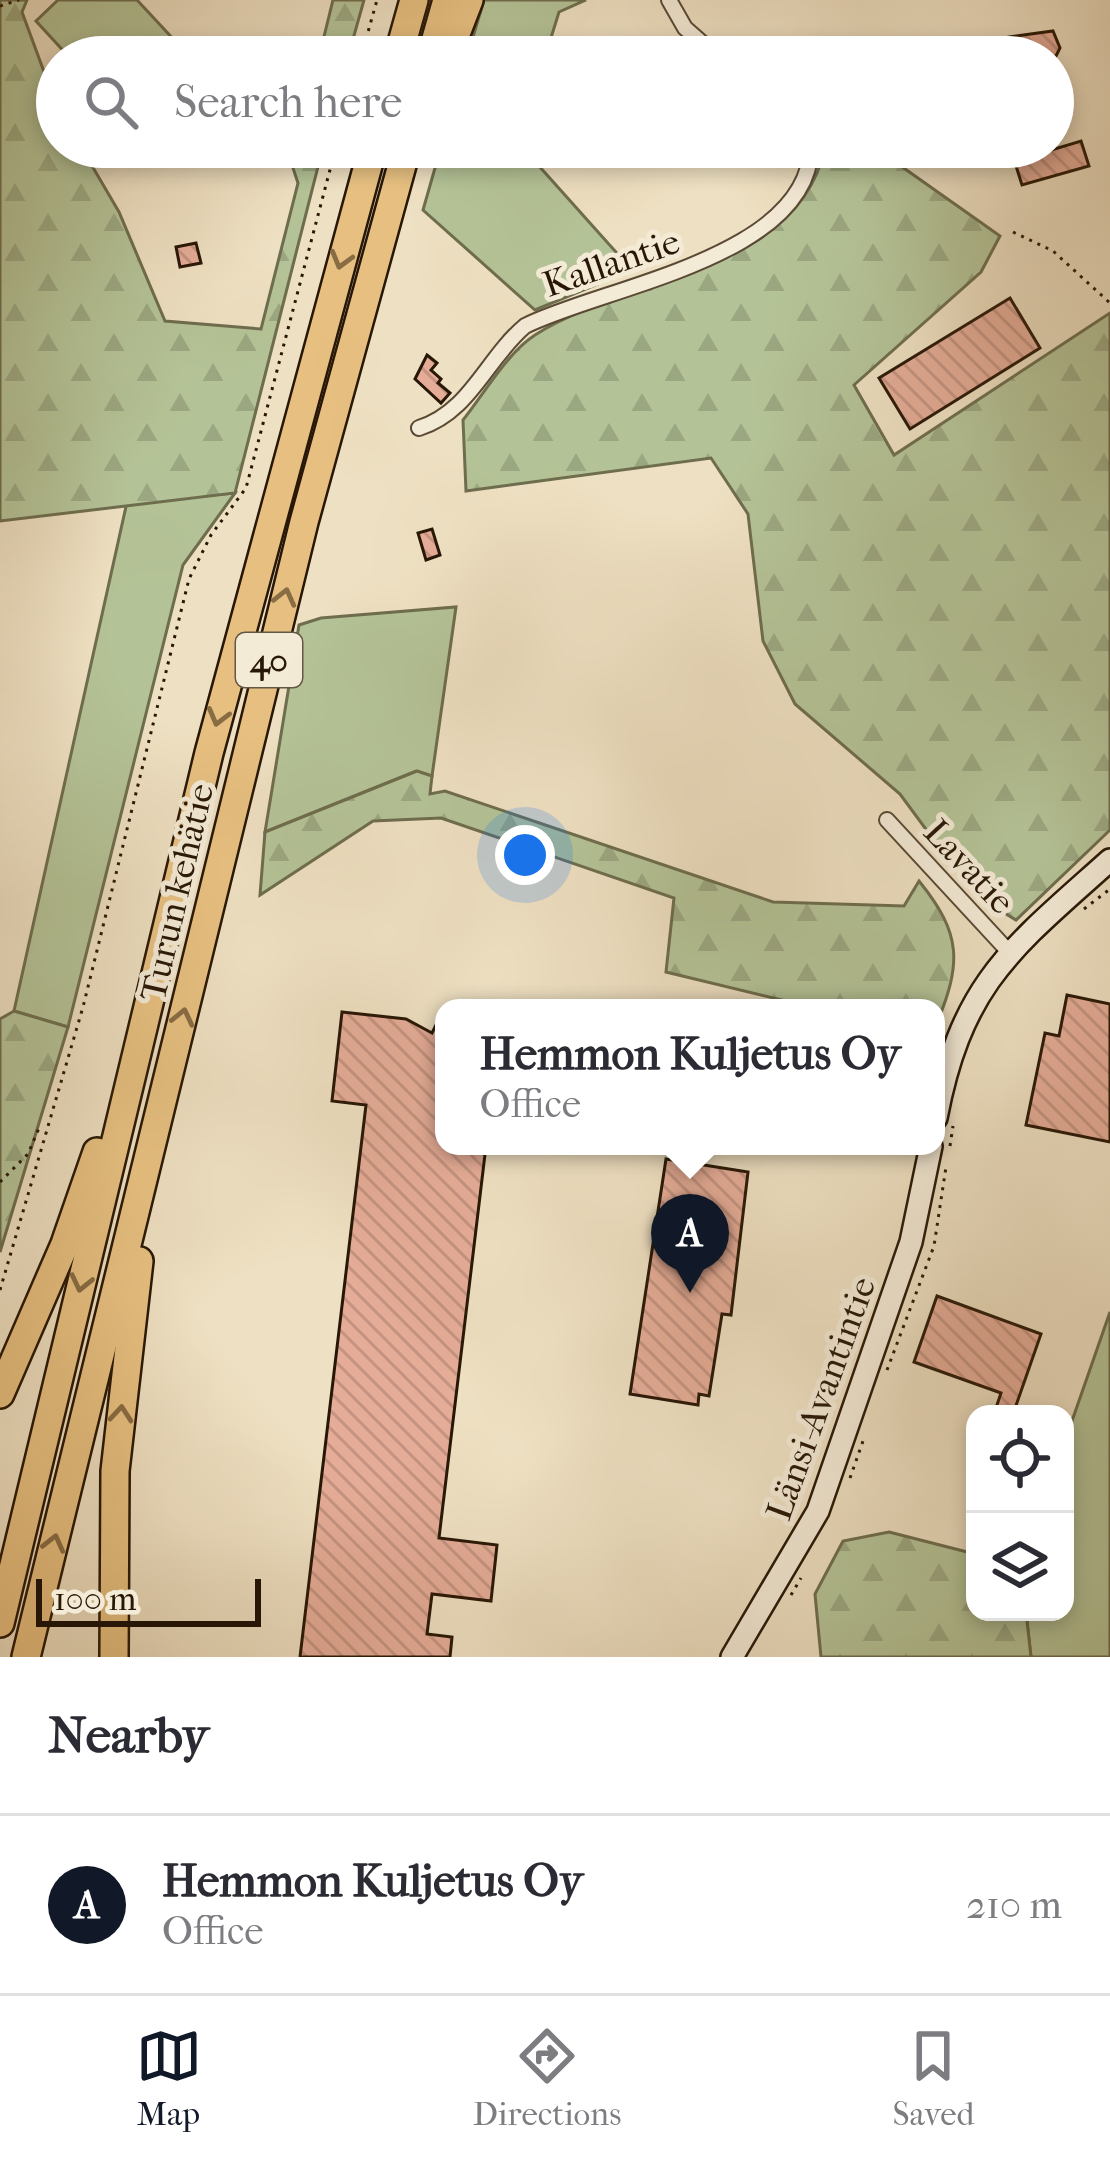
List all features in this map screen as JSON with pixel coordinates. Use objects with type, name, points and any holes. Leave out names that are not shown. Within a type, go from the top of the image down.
[{"type":"highway","points":[[404,36],[414,0]]},
{"type":"highway","points":[[436,36],[447,0]]},
{"type":"highway","points":[[455,36],[469,0]]},
{"type":"highway","name":"Turun kehätie","points":[[0,1624],[215,730],[367,168]]},
{"type":"highway","name":"Turun kehätie","points":[[26,1657],[323,444],[403,168]]},
{"type":"highway","points":[[0,1394],[65,1244],[159,965]]},
{"type":"highway","points":[[114,1657],[116,1471],[155,1131]]},
{"type":"street","points":[[670,0],[694,36]]},
{"type":"street","name":"Kallantie","points":[[419,428],[445,420],[525,326],[709,259],[749,238],[802,183],[806,168]]},
{"type":"street","name":"Lavatie","points":[[887,820],[1009,952]]},
{"type":"street","points":[[945,1121],[957,1034],[974,998],[1009,952],[1110,860]]},
{"type":"street","name":"Länsi-Avantintie","points":[[732,1657],[818,1510],[911,1242],[929,1155]]},
{"type":"path","points":[[0,6],[19,0]]},
{"type":"path","points":[[367,36],[377,0]]},
{"type":"path","points":[[0,1290],[82,1007],[190,579],[211,536],[246,488],[330,168]]},
{"type":"path","points":[[1013,232],[1053,250],[1110,303]]},
{"type":"path","points":[[1077,915],[1110,890]]},
{"type":"path","points":[[0,1182],[28,1154],[39,1128]]},
{"type":"path","points":[[934,1246],[942,1155]]},
{"type":"green space","points":[[0,0],[27,0],[22,12],[36,50],[36,168],[93,168],[119,212],[165,321],[261,329],[298,183],[293,168],[318,168],[235,493],[0,521]]},
{"type":"green space","points":[[58,0],[137,0],[170,36],[50,36],[36,21]]},
{"type":"green space","points":[[333,0],[364,0],[354,36],[324,36]]},
{"type":"green space","points":[[484,0],[586,0],[559,12],[552,36],[473,36]]},
{"type":"green space","points":[[435,168],[541,168],[632,270],[535,310],[423,210]]},
{"type":"green space","points":[[817,168],[904,168],[1000,236],[981,272],[854,385],[894,455],[1110,313],[1110,830],[1016,920],[998,909],[939,847],[900,794],[795,704],[763,641],[748,514],[711,458],[466,491],[463,420],[525,343],[573,315],[746,247],[782,222],[809,189]]},
{"type":"green space","points":[[235,493],[183,565],[68,1027],[14,1011],[127,502]]},
{"type":"green space","points":[[456,607],[432,776],[416,771],[265,832],[299,625],[321,618]]},
{"type":"green space","points":[[417,771],[432,776],[430,794],[445,791],[773,902],[904,906],[919,881],[950,934],[950,984],[945,999],[778,999],[666,972],[674,898],[441,818],[373,821],[260,895],[265,832]]},
{"type":"green space","points":[[14,1011],[68,1027],[0,1252],[0,1019]]},
{"type":"green space","points":[[1110,1312],[1110,1657],[1031,1657],[1027,1621],[1074,1621],[1074,1415]]},
{"type":"green space","points":[[889,1532],[966,1552],[966,1621],[1027,1621],[1031,1657],[821,1657],[815,1594],[843,1541]]},
{"type":"building","points":[[1053,31],[1055,36],[1016,36]]},
{"type":"building","points":[[1081,141],[1089,166],[1022,185],[1017,168],[1074,168],[1074,143]]},
{"type":"building","points":[[196,243],[201,263],[180,267],[176,247]]},
{"type":"building","points":[[1010,298],[1040,348],[910,429],[879,378]]},
{"type":"building","points":[[427,355],[437,363],[431,370],[441,379],[438,383],[450,393],[441,403],[415,379]]},
{"type":"building","points":[[432,529],[440,555],[426,560],[418,533]]},
{"type":"building","points":[[1067,995],[1110,1004],[1110,1142],[1026,1125],[1045,1033],[1059,1036]]},
{"type":"building","points":[[342,1012],[406,1019],[432,1033],[435,1027],[435,1155],[485,1155],[439,1538],[497,1545],[491,1601],[432,1594],[427,1634],[452,1637],[450,1657],[300,1657],[366,1105],[332,1101]]},
{"type":"building","points":[[666,1159],[748,1172],[731,1315],[722,1314],[709,1396],[699,1394],[698,1405],[630,1394]]},
{"type":"building","points":[[937,1296],[1041,1334],[1016,1405],[997,1405],[1001,1393],[914,1362]]},
{"type":"place","name":"Hemmon Kuljetus Oy","points":[[690,1293]]}]
